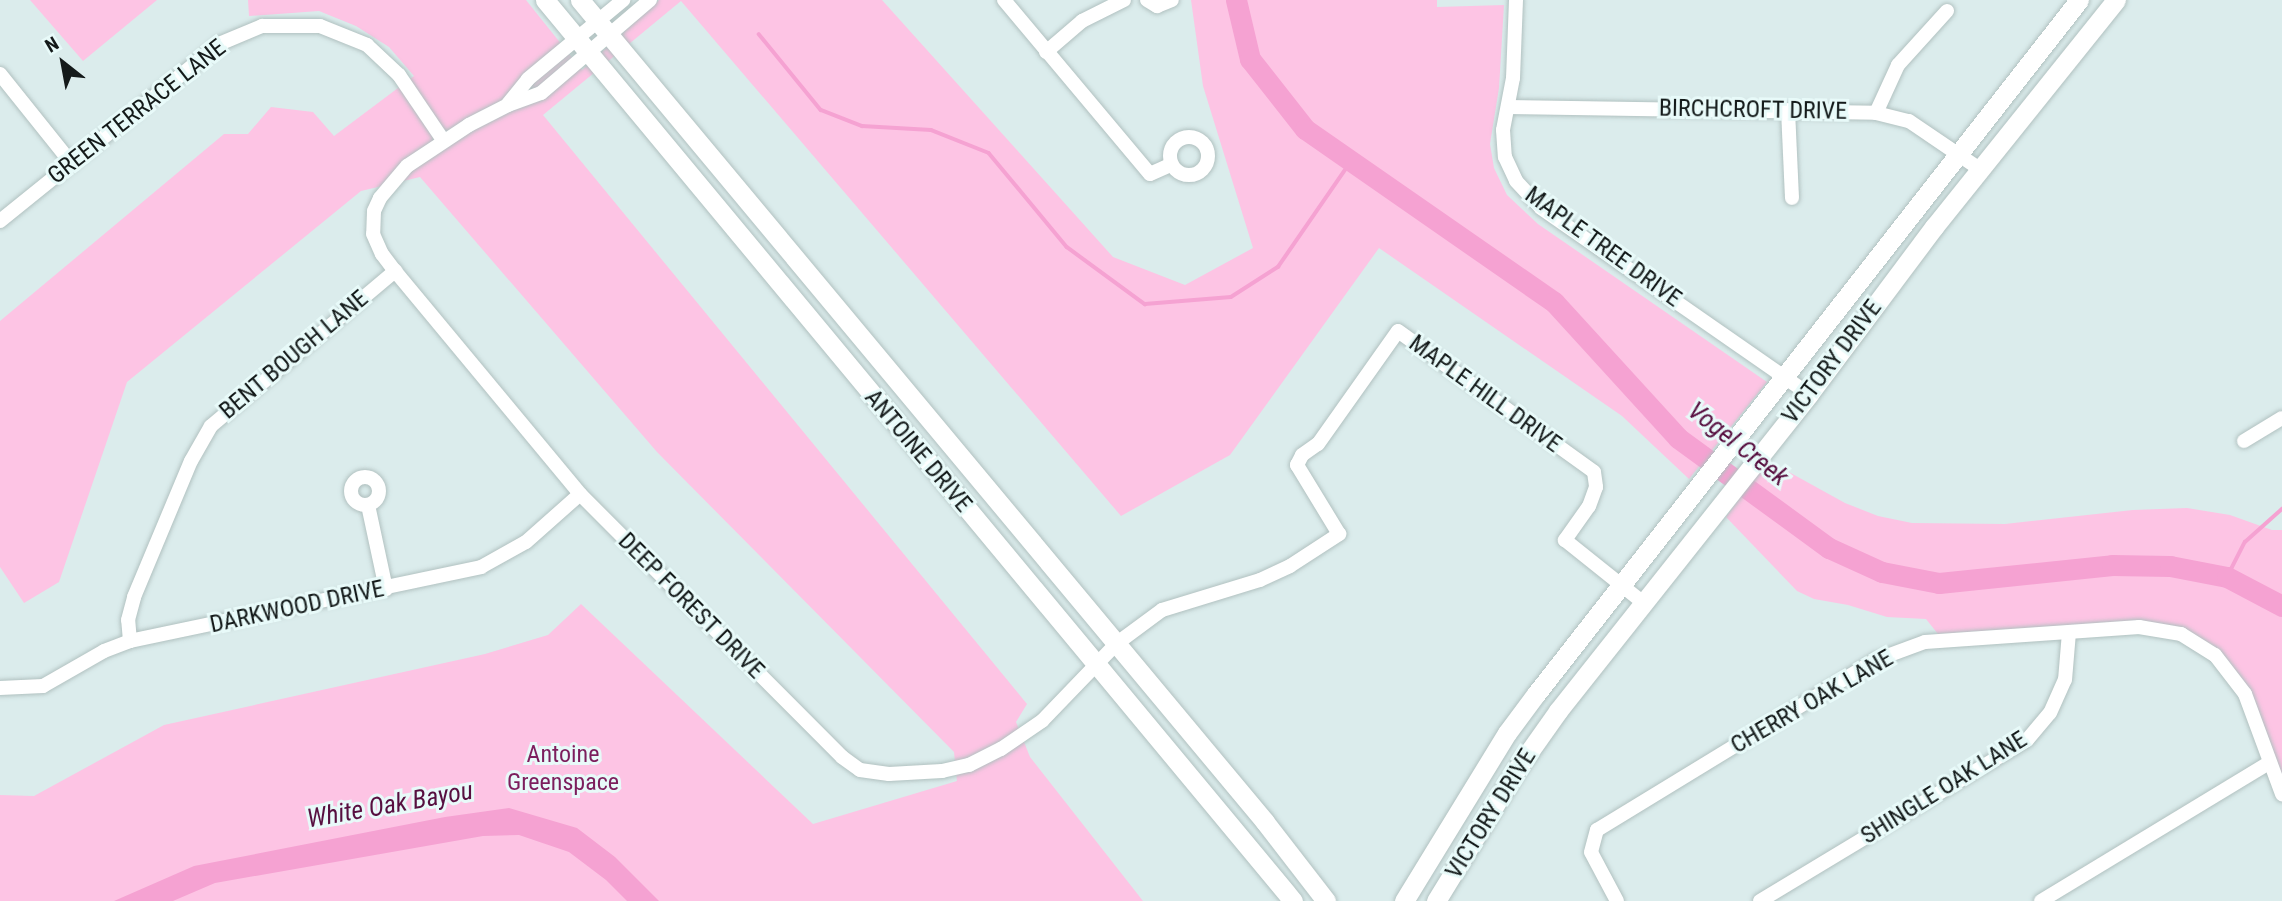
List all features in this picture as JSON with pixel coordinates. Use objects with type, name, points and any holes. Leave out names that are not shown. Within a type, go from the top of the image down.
[{"type":"main road","name":"ANTOINE DRIVE","points":[[545,0],[1293,901]]},
{"type":"main road","name":"ANTOINE DRIVE","points":[[580,0],[970,467],[1326,901]]},
{"type":"main road","name":"VICTORY DRIVE","points":[[1404,901],[1535,694],[2079,0]]},
{"type":"main road","name":"VICTORY DRIVE","points":[[1436,901],[1558,711],[1645,604],[2116,0]]},
{"type":"main road","points":[[691,178],[712,160]]},
{"type":"main road","points":[[801,309],[822,292]]},
{"type":"main road","points":[[947,486],[970,467]]},
{"type":"main road","points":[[1200,790],[1219,769]]},
{"type":"main road","points":[[1459,813],[1483,824]]},
{"type":"street","points":[[602,28],[623,0]]},
{"type":"street","points":[[443,140],[508,105],[528,79],[582,45],[602,28],[650,0]]},
{"type":"street","points":[[1003,0],[1150,174],[1172,164]]},
{"type":"street","points":[[1046,52],[1082,21],[1124,0]]},
{"type":"street","points":[[1147,0],[1157,6],[1172,0]]},
{"type":"street","name":"MAPLE TREE DRIVE","points":[[1516,0],[1508,107],[1503,130],[1505,157],[1525,194],[1809,394]]},
{"type":"street","points":[[1876,113],[1898,65],[1947,11]]},
{"type":"street","name":"GREEN TERRACE LANE","points":[[0,221],[219,44],[262,26],[294,23],[320,26],[367,45],[399,75],[443,140]]},
{"type":"street","points":[[0,74],[72,164]]},
{"type":"street","name":"BIRCHCROFT DRIVE","points":[[1508,107],[1876,113],[1909,121],[1981,170]]},
{"type":"street","points":[[1788,110],[1792,198]]},
{"type":"street","name":"DEEP FOREST DRIVE","points":[[443,140],[407,166],[385,189],[374,211],[373,234],[382,254],[580,494],[842,757],[860,770],[888,774],[942,771],[969,765],[1001,749],[1042,721],[1116,644]]},
{"type":"street","name":"BENT BOUGH LANE","points":[[130,641],[130,608],[191,461],[207,432],[236,402],[395,271]]},
{"type":"street","name":"MAPLE HILL DRIVE","points":[[1116,644],[1162,610],[1260,580],[1290,566],[1339,534],[1297,465],[1301,455],[1318,444],[1398,331],[1594,472],[1596,487],[1589,506],[1565,540],[1645,604]]},
{"type":"street","points":[[2244,441],[2282,418]]},
{"type":"street","name":"DARKWOOD DRIVE","points":[[0,688],[43,686],[104,651],[130,641],[465,572],[495,561],[526,542],[580,494]]},
{"type":"street","points":[[368,505],[386,589]]},
{"type":"street","name":"CHERRY OAK LANE","points":[[1617,901],[1591,852],[1597,830],[1876,660],[1925,642],[2139,627],[2181,634],[2215,655],[2245,694],[2282,794]]},
{"type":"street","name":"SHINGLE OAK LANE","points":[[1760,901],[2027,740],[2050,713],[2065,680],[2069,632]]},
{"type":"street","points":[[2041,901],[2269,763]]},
{"type":"green space","points":[[30,0],[157,0],[83,61]]},
{"type":"green space","name":"Antoine Greenspace","points":[[248,0],[526,0],[582,70],[659,0],[882,0],[1113,257],[1185,285],[1253,248],[1203,86],[1191,0],[1437,0],[1437,7],[1504,5],[1499,88],[1490,144],[1494,168],[1507,195],[1538,224],[1767,382],[1689,479],[1622,416],[1379,248],[1230,455],[1121,516],[681,1],[543,115],[1027,704],[1016,722],[1030,757],[1143,901],[0,901],[0,795],[34,796],[164,725],[485,654],[548,635],[581,604],[813,824],[957,781],[954,752],[657,452],[420,177],[361,191],[127,382],[59,582],[24,603],[0,567],[0,321],[224,134],[248,134],[271,107],[313,112],[334,136],[414,76],[389,47],[356,26],[319,11],[249,16]]},
{"type":"green space","points":[[1767,460],[1845,503],[1878,516],[1912,523],[2005,524],[2133,510],[2187,508],[2230,515],[2272,530],[2282,530],[2282,784],[2245,685],[2171,626],[2137,621],[1938,634],[1926,619],[1887,617],[1848,605],[1814,599],[1797,591],[1726,517]]},
{"type":"shaded area","points":[[509,808],[577,828],[615,857],[659,901],[627,901],[606,880],[569,852],[519,835],[483,836],[215,883],[173,901],[114,901],[194,866],[445,817]]},
{"type":"waterway","name":"Vogel Creek","points":[[1236,0],[1250,59],[1305,129],[1554,302],[1678,438],[1829,548],[1882,572],[1939,583],[2112,565],[2170,566],[2227,577],[2282,606]]},
{"type":"waterway","points":[[759,34],[821,110],[862,126],[931,130],[989,153],[1067,247],[1145,304],[1231,297],[1278,267],[1351,161]]},
{"type":"waterway","points":[[2227,577],[2245,542],[2282,509]]},
{"type":"water label","name":"White Oak Bayou","points":[[390,805]]}]
